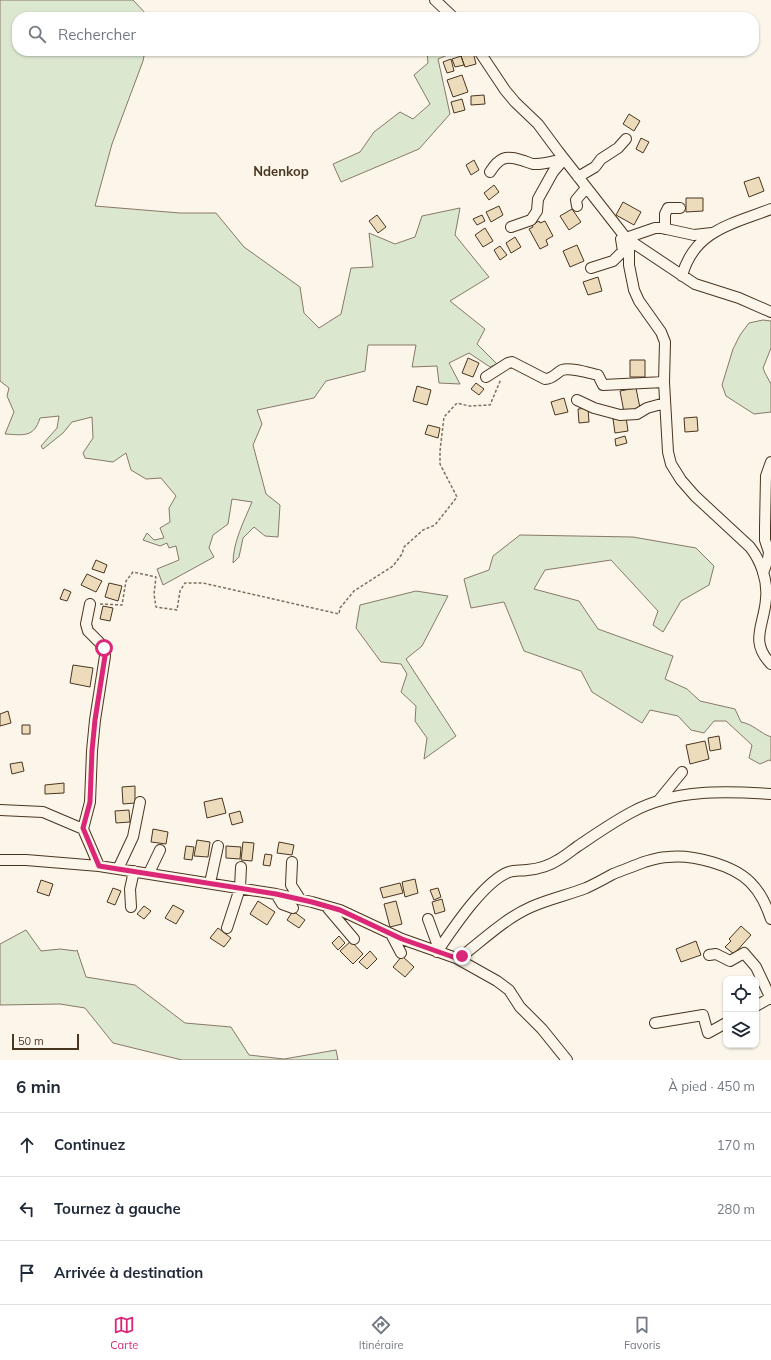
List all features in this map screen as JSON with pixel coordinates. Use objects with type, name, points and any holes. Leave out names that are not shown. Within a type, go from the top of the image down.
[{"type":"street","points":[[435,0],[448,12]]},
{"type":"street","points":[[482,56],[505,90],[538,124],[586,188],[625,236],[682,276],[702,287],[728,294],[771,312]]},
{"type":"street","points":[[578,177],[595,167],[601,159],[618,148],[626,139]]},
{"type":"street","points":[[490,172],[496,162],[506,157],[532,164],[541,164],[564,159]]},
{"type":"street","points":[[511,227],[531,220],[538,210],[538,199],[553,172],[564,159]]},
{"type":"street","points":[[577,206],[576,200],[586,188]]},
{"type":"street","points":[[666,229],[665,214],[668,208],[680,208]]},
{"type":"street","points":[[682,276],[685,264],[691,255],[712,233],[741,219],[771,209]]},
{"type":"street","points":[[625,236],[655,228],[686,234],[712,233]]},
{"type":"street","points":[[591,268],[613,261],[623,251],[625,236]]},
{"type":"street","points":[[625,236],[634,290],[639,302],[661,332],[665,342],[665,404],[668,452],[671,464],[681,480],[695,496],[750,547],[756,555],[763,573],[766,598],[758,641],[760,649],[771,664]]},
{"type":"street","points":[[486,377],[512,362],[545,379],[553,377],[563,369],[598,375],[603,385],[664,382]]},
{"type":"street","points":[[577,400],[594,408],[620,415],[637,414],[647,408],[665,404]]},
{"type":"street","points":[[763,573],[769,552],[765,540],[766,476],[771,462]]},
{"type":"street","points":[[90,604],[86,624],[88,631],[104,648],[105,656],[92,751],[90,802],[83,828],[99,866]]},
{"type":"street","points":[[659,800],[682,772]]},
{"type":"street","points":[[438,951],[461,918],[488,886],[499,877],[510,871],[537,868],[551,864],[631,812],[659,800],[675,796],[715,792],[771,794]]},
{"type":"street","points":[[118,869],[133,836],[140,802]]},
{"type":"street","points":[[0,810],[43,812],[83,828]]},
{"type":"street","points":[[210,883],[218,846]]},
{"type":"street","points":[[148,873],[160,850]]},
{"type":"street","points":[[456,958],[462,956],[515,916],[529,908],[542,902],[586,888],[614,874],[645,862],[668,857],[682,857],[699,860],[721,866],[741,875],[759,892],[771,919]]},
{"type":"street","points":[[0,860],[26,860],[99,866],[148,873],[276,894],[340,910],[391,934],[456,958],[497,981],[509,990],[520,1006],[567,1060]]},
{"type":"street","points":[[292,862],[291,885],[300,899]]},
{"type":"street","points":[[227,928],[240,888],[241,867]]},
{"type":"street","points":[[131,907],[130,888],[134,871]]},
{"type":"street","points":[[276,894],[282,904],[293,908]]},
{"type":"street","points":[[326,906],[354,939]]},
{"type":"street","points":[[428,919],[438,951]]},
{"type":"street","points":[[391,934],[401,953]]},
{"type":"street","points":[[709,955],[716,954],[730,961],[744,953],[756,967],[771,998],[759,1004]]},
{"type":"street","points":[[655,1023],[703,1015],[708,1033],[723,1025]]},
{"type":"path","points":[[90,604],[122,605],[126,582],[133,572],[156,577],[154,594],[156,607],[177,610],[180,591],[185,583],[203,583],[339,614],[340,608],[354,591],[394,566],[402,554],[404,547],[423,530],[435,525],[457,497],[440,464],[444,416],[457,403],[468,406],[490,405],[502,377]]},
{"type":"green space","points":[[0,0],[133,0],[144,12],[12,12],[12,56],[144,56],[112,144],[95,206],[180,213],[216,213],[244,247],[300,287],[304,313],[319,328],[341,314],[351,268],[373,267],[369,233],[395,244],[415,237],[422,216],[460,208],[455,235],[489,277],[450,301],[485,329],[477,344],[497,364],[490,367],[469,353],[449,363],[460,384],[439,383],[437,366],[412,367],[416,345],[368,345],[365,371],[326,381],[314,398],[257,410],[262,424],[253,445],[266,494],[280,505],[278,537],[265,536],[254,527],[243,538],[239,557],[233,563],[233,555],[237,539],[252,502],[232,499],[228,524],[213,535],[209,548],[214,557],[163,585],[157,569],[179,560],[176,546],[169,548],[167,543],[160,546],[143,540],[147,533],[154,540],[164,538],[160,528],[170,522],[169,508],[176,496],[161,478],[146,479],[131,470],[126,453],[113,462],[85,458],[83,453],[93,438],[92,417],[72,422],[63,433],[43,449],[41,446],[57,428],[59,416],[40,418],[35,429],[27,434],[5,434],[14,412],[7,396],[9,388],[0,381]]},
{"type":"green space","points":[[427,56],[445,56],[438,59],[450,114],[419,149],[341,182],[333,164],[360,152],[374,132],[400,112],[413,119],[430,104],[414,75],[428,63]]},
{"type":"green space","points":[[763,320],[771,321],[771,348],[763,368],[771,384],[771,412],[754,414],[726,396],[722,385],[733,349],[740,335],[749,323]]},
{"type":"green space","points":[[520,535],[633,537],[696,548],[714,566],[709,585],[681,601],[663,632],[653,625],[658,611],[611,560],[545,570],[534,589],[579,601],[598,629],[673,656],[665,679],[687,689],[700,701],[735,709],[741,722],[771,737],[771,761],[769,760],[760,764],[749,758],[752,745],[726,721],[714,721],[704,733],[691,730],[678,716],[650,710],[642,723],[592,692],[581,671],[524,651],[504,602],[471,608],[464,579],[489,570],[493,556]]},
{"type":"green space","points":[[416,591],[448,596],[422,646],[406,659],[456,736],[424,759],[427,738],[415,721],[416,706],[401,692],[407,674],[401,664],[381,662],[356,628],[360,605]]},
{"type":"green space","points":[[26,930],[41,951],[60,949],[77,950],[86,977],[135,985],[185,1023],[231,1027],[249,1055],[284,1059],[336,1050],[338,1060],[182,1060],[113,1043],[85,1008],[60,1004],[0,1005],[0,944]]},
{"type":"building","points":[[461,56],[474,56],[476,64],[465,67]]},
{"type":"building","points":[[461,56],[464,65],[455,67],[452,59]]},
{"type":"building","points":[[451,59],[454,71],[447,73],[443,62]]},
{"type":"building","points":[[462,75],[468,92],[453,97],[447,80]]},
{"type":"building","points":[[484,95],[485,104],[471,105],[471,96]]},
{"type":"building","points":[[462,99],[465,110],[454,113],[451,102]]},
{"type":"building","points":[[629,114],[640,121],[634,131],[623,124]]},
{"type":"building","points":[[641,138],[649,142],[643,153],[636,149]]},
{"type":"building","points":[[474,160],[479,170],[471,175],[466,165]]},
{"type":"building","points":[[759,177],[764,191],[749,197],[744,182]]},
{"type":"building","points":[[494,185],[499,192],[489,200],[484,193]]},
{"type":"building","points":[[686,198],[703,198],[703,211],[686,212]]},
{"type":"building","points":[[623,202],[641,212],[634,225],[616,215]]},
{"type":"building","points":[[499,206],[503,215],[491,222],[486,212]]},
{"type":"building","points":[[572,209],[581,222],[569,230],[560,216]]},
{"type":"building","points":[[377,215],[386,227],[378,233],[369,221]]},
{"type":"building","points":[[482,215],[485,221],[477,225],[473,219]]},
{"type":"building","points":[[539,221],[540,223],[545,221],[553,236],[546,240],[548,245],[540,249],[529,229],[533,227],[532,225]]},
{"type":"building","points":[[485,228],[493,241],[483,247],[475,235]]},
{"type":"building","points":[[515,237],[521,247],[511,253],[506,243]]},
{"type":"building","points":[[577,245],[584,261],[570,267],[563,251]]},
{"type":"building","points":[[500,246],[507,255],[500,260],[494,250]]},
{"type":"building","points":[[598,277],[602,291],[588,295],[583,282]]},
{"type":"building","points":[[468,358],[479,363],[473,377],[462,373]]},
{"type":"building","points":[[630,360],[645,360],[645,377],[630,377]]},
{"type":"building","points":[[476,383],[484,389],[479,395],[471,389]]},
{"type":"building","points":[[417,386],[431,390],[427,405],[413,401]]},
{"type":"building","points":[[636,388],[640,408],[624,412],[620,391]]},
{"type":"building","points":[[564,398],[568,412],[555,415],[551,402]]},
{"type":"building","points":[[588,408],[589,422],[579,423],[578,409]]},
{"type":"building","points":[[626,417],[628,431],[615,433],[613,419]]},
{"type":"building","points":[[697,417],[698,431],[685,432],[684,418]]},
{"type":"building","points":[[428,425],[440,428],[438,438],[425,434]]},
{"type":"building","points":[[625,436],[627,443],[616,446],[615,439]]},
{"type":"building","points":[[96,560],[107,565],[104,573],[92,569]]},
{"type":"building","points":[[87,574],[102,581],[96,592],[81,585]]},
{"type":"building","points":[[109,583],[122,586],[118,601],[105,597]]},
{"type":"building","points":[[64,589],[71,592],[67,601],[60,599]]},
{"type":"building","points":[[103,606],[113,608],[110,621],[100,619]]},
{"type":"building","points":[[73,665],[93,668],[90,687],[70,683]]},
{"type":"building","points":[[8,711],[11,723],[0,726],[0,714]]},
{"type":"building","points":[[22,725],[30,725],[30,734],[22,734]]},
{"type":"building","points":[[719,736],[721,749],[710,751],[708,738]]},
{"type":"building","points":[[705,741],[709,759],[690,764],[686,745]]},
{"type":"building","points":[[22,762],[24,771],[12,774],[10,764]]},
{"type":"building","points":[[64,783],[64,793],[45,794],[45,785]]},
{"type":"building","points":[[135,786],[135,803],[123,804],[122,787]]},
{"type":"building","points":[[222,798],[226,813],[207,818],[204,802]]},
{"type":"building","points":[[129,810],[130,822],[116,823],[115,811]]},
{"type":"building","points":[[240,811],[243,822],[232,825],[229,814]]},
{"type":"building","points":[[153,829],[168,832],[166,844],[151,842]]},
{"type":"building","points":[[197,840],[210,842],[208,857],[194,856]]},
{"type":"building","points":[[243,842],[254,843],[252,861],[241,860]]},
{"type":"building","points":[[279,842],[294,845],[292,855],[277,853]]},
{"type":"building","points":[[186,846],[194,847],[192,860],[184,859]]},
{"type":"building","points":[[226,846],[241,847],[240,859],[226,858]]},
{"type":"building","points":[[265,854],[272,855],[270,866],[263,865]]},
{"type":"building","points":[[415,879],[418,893],[405,897],[402,882]]},
{"type":"building","points":[[41,880],[53,884],[49,896],[37,892]]},
{"type":"building","points":[[400,883],[403,893],[383,898],[380,888]]},
{"type":"building","points":[[113,888],[121,891],[115,905],[107,902]]},
{"type":"building","points":[[438,888],[441,897],[434,900],[430,890]]},
{"type":"building","points":[[442,899],[445,911],[435,914],[432,902]]},
{"type":"building","points":[[258,901],[275,912],[267,925],[250,914]]},
{"type":"building","points":[[396,901],[402,924],[390,927],[384,904]]},
{"type":"building","points":[[173,905],[184,911],[176,924],[165,918]]},
{"type":"building","points":[[144,906],[151,911],[144,919],[137,914]]},
{"type":"building","points":[[293,911],[305,920],[299,928],[287,920]]},
{"type":"building","points":[[741,926],[751,935],[734,954],[725,947],[731,941],[729,939]]},
{"type":"building","points":[[218,928],[231,938],[224,947],[210,938]]},
{"type":"building","points":[[339,936],[345,943],[338,950],[332,943]]},
{"type":"building","points":[[351,941],[363,954],[353,964],[340,951]]},
{"type":"building","points":[[696,941],[701,955],[681,962],[676,949]]},
{"type":"building","points":[[370,951],[377,959],[367,969],[359,962]]},
{"type":"building","points":[[402,956],[414,967],[405,977],[393,967]]},
{"type":"district","name":"Ndenkop","points":[[281,171]]},
{"type":"route","points":[[104,648],[105,656],[95,720],[92,751],[90,802],[83,828],[99,866],[276,894],[312,902],[340,910],[402,939],[450,957],[456,958],[462,956]]}]
